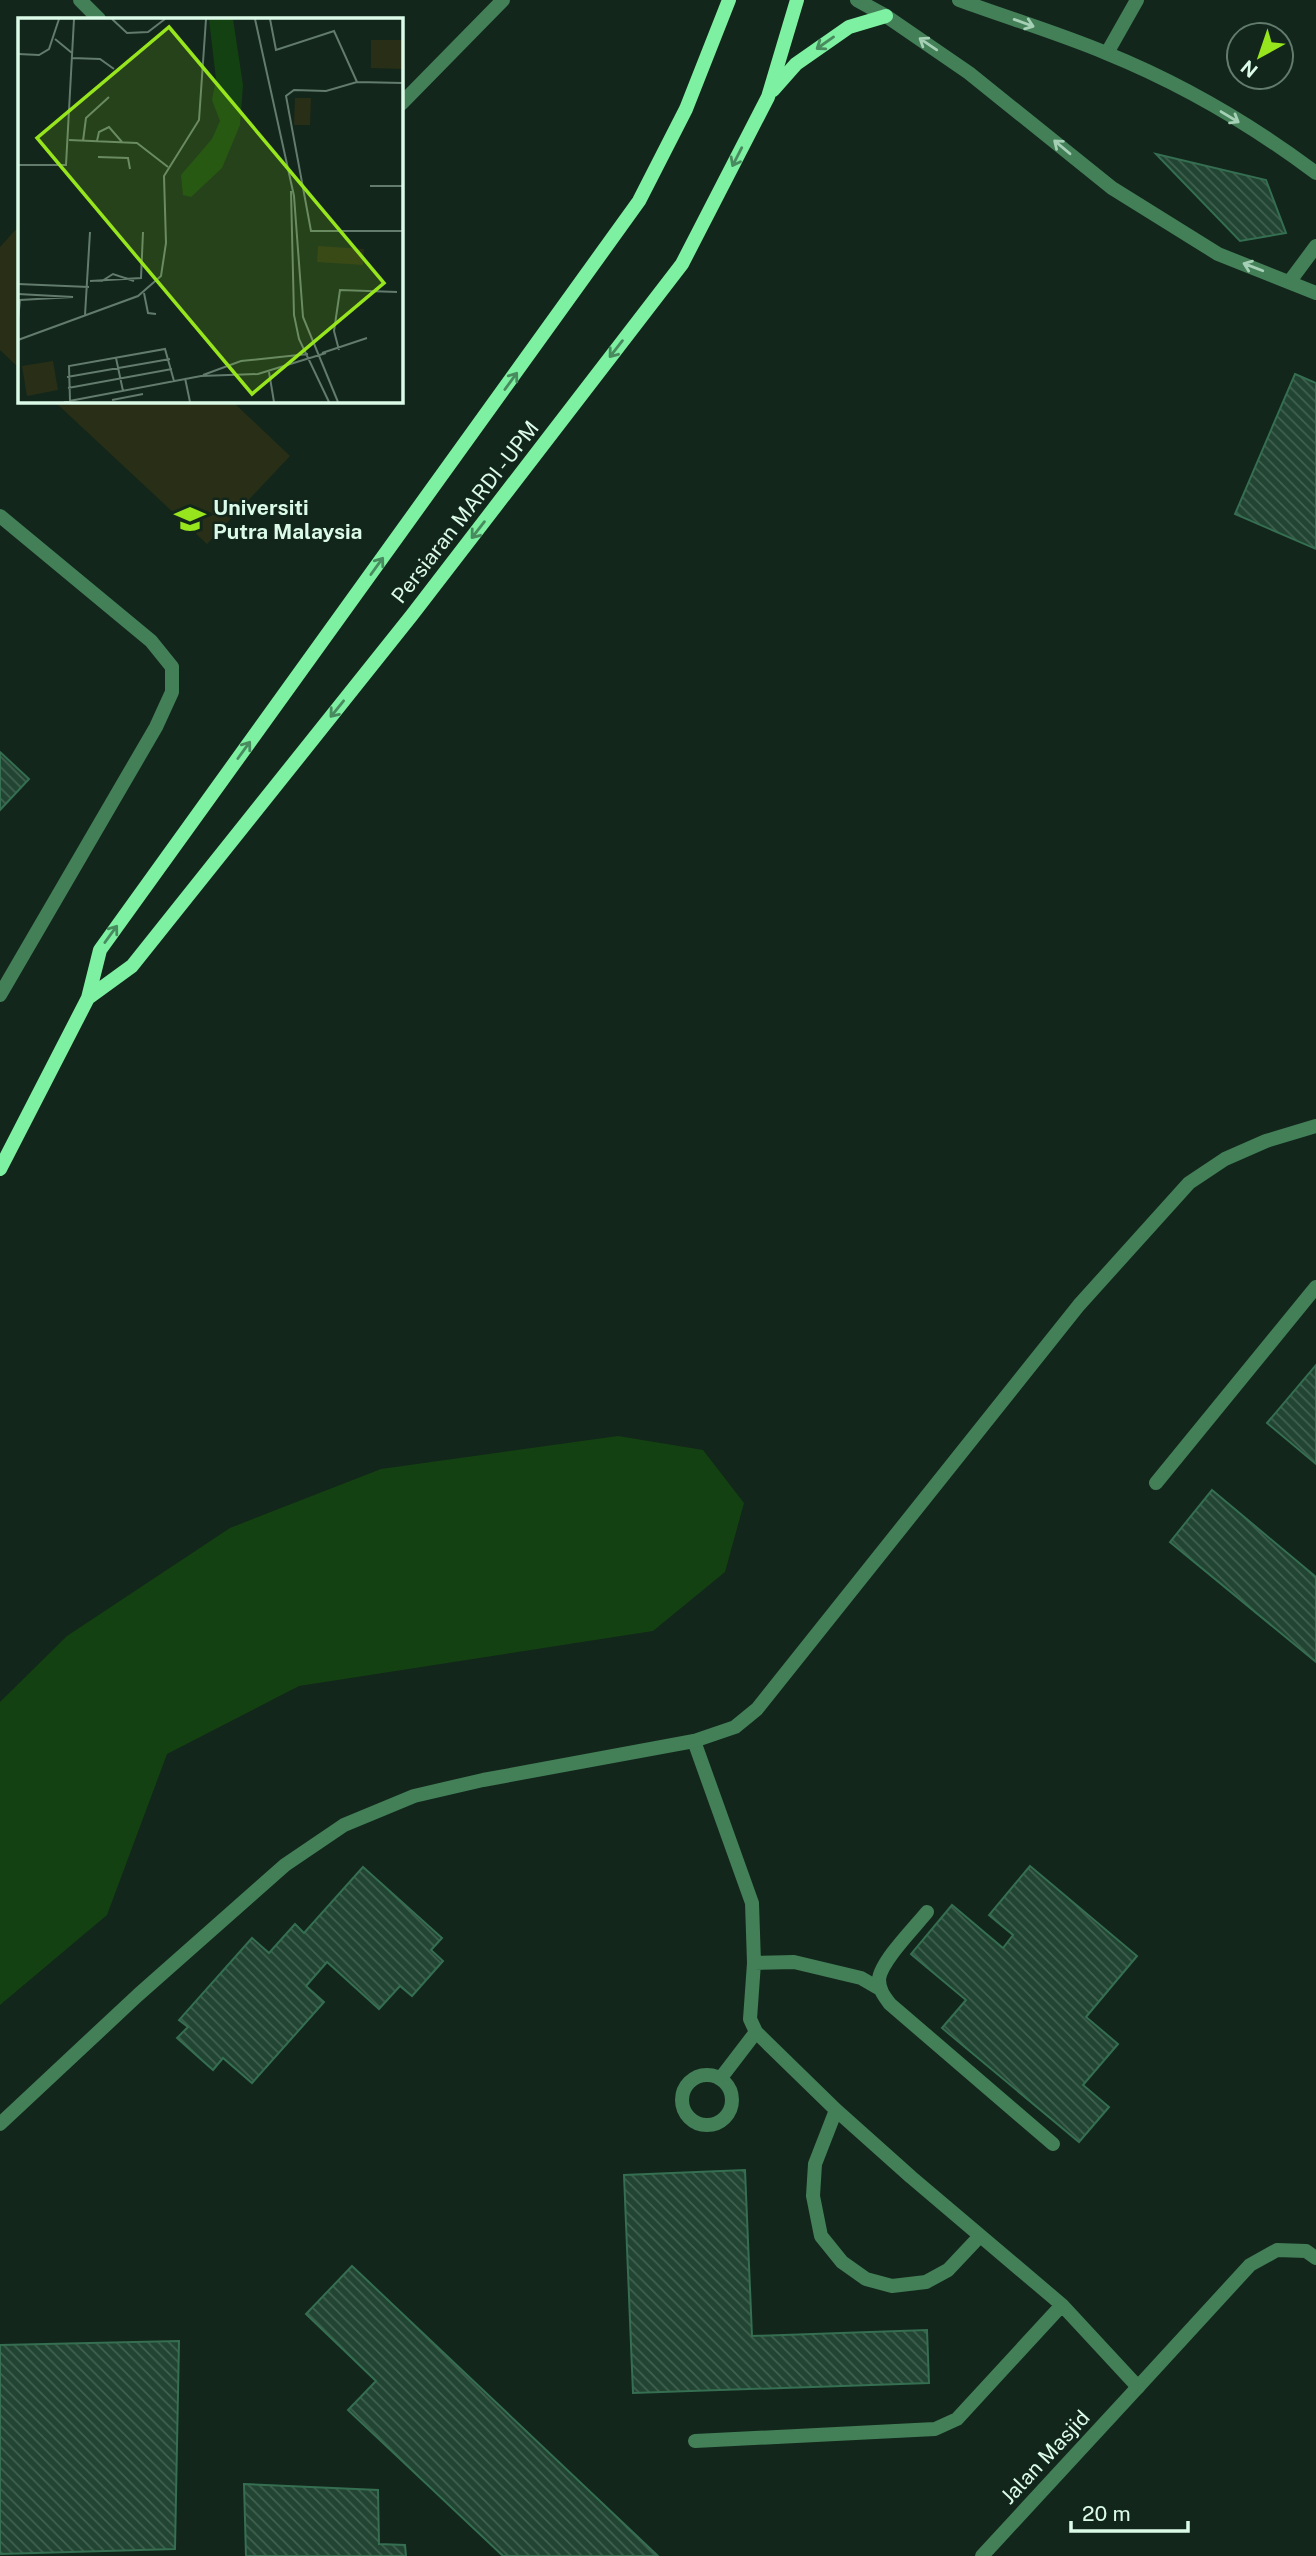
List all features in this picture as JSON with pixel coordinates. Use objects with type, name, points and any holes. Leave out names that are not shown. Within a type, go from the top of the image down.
[{"type":"street","points":[[80,0],[98,18]]},
{"type":"street","points":[[402,103],[503,0]]},
{"type":"street","name":"Persiaran MARDI - UPM","points":[[0,1169],[88,998],[100,950],[639,201],[686,109],[729,0]]},
{"type":"street","name":"Persiaran MARDI - UPM","points":[[88,998],[132,966],[412,615],[682,264],[768,97],[797,0]]},
{"type":"street","points":[[857,0],[886,16],[970,73],[1112,188],[1218,254],[1316,293]]},
{"type":"street","points":[[959,0],[1107,53],[1180,88],[1283,148],[1316,173]]},
{"type":"street","points":[[1107,53],[1137,0]]},
{"type":"street","points":[[768,97],[796,64],[849,27],[886,16]]},
{"type":"street","points":[[1290,281],[1316,246]]},
{"type":"street","points":[[0,516],[151,641],[172,667],[172,692],[156,727],[0,995]]},
{"type":"street","points":[[0,2124],[138,1995],[285,1865],[344,1825],[414,1796],[483,1780],[694,1741],[735,1727],[757,1709],[1079,1305],[1189,1183],[1225,1159],[1266,1141],[1316,1126]]},
{"type":"street","points":[[1156,1483],[1316,1287]]},
{"type":"street","points":[[694,1741],[752,1903],[754,1963],[750,2019],[755,2032],[836,2110],[1062,2305],[1138,2387]]},
{"type":"street","points":[[880,1989],[879,1976],[888,1961],[927,1912]]},
{"type":"street","points":[[754,1963],[794,1962],[860,1978],[880,1989],[890,2004],[1053,2144]]},
{"type":"street","points":[[720,2079],[755,2032]]},
{"type":"street","points":[[836,2110],[815,2164],[813,2196],[821,2236],[842,2262],[866,2279],[892,2286],[926,2282],[948,2270],[980,2236]]},
{"type":"street","name":"Jalan Masjid","points":[[982,2556],[1250,2265],[1277,2250],[1306,2251],[1316,2258]]},
{"type":"street","points":[[695,2441],[935,2429],[957,2419],[1062,2305]]},
{"type":"shaded area","points":[[18,227],[18,367],[0,350],[0,247]]},
{"type":"shaded area","points":[[55,402],[233,402],[290,456],[207,544]]},
{"type":"shaded area","points":[[618,1436],[703,1450],[744,1503],[725,1572],[653,1631],[299,1686],[167,1754],[107,1915],[0,2005],[0,1702],[67,1636],[230,1528],[381,1469]]},
{"type":"building","points":[[1156,154],[1266,180],[1286,233],[1240,241]]},
{"type":"building","points":[[1295,374],[1316,383],[1316,549],[1235,514]]},
{"type":"building","points":[[0,752],[29,779],[0,810]]},
{"type":"building","points":[[1316,1365],[1316,1464],[1267,1423]]},
{"type":"building","points":[[1212,1490],[1316,1577],[1316,1662],[1170,1542]]},
{"type":"building","points":[[1030,1866],[1137,1956],[1086,2017],[1118,2044],[1083,2085],[1109,2107],[1079,2142],[942,2028],[966,2000],[911,1954],[952,1905],[1003,1948],[1013,1935],[989,1915]]},
{"type":"building","points":[[363,1867],[442,1938],[431,1950],[443,1961],[412,1996],[400,1986],[379,2009],[327,1962],[306,1986],[324,2002],[252,2083],[223,2058],[213,2070],[177,2038],[188,2027],[179,2020],[252,1938],[269,1953],[295,1924],[304,1933]]},
{"type":"building","points":[[745,2170],[752,2336],[927,2330],[929,2383],[633,2393],[624,2175]]},
{"type":"building","points":[[352,2266],[658,2556],[503,2556],[348,2410],[376,2381],[306,2314]]},
{"type":"building","points":[[179,2341],[175,2549],[0,2554],[0,2345]]},
{"type":"building","points":[[244,2484],[378,2490],[379,2544],[405,2545],[406,2556],[246,2556]]},
{"type":"place","name":"Universiti Putra Malaysia","points":[[190,519]]}]
